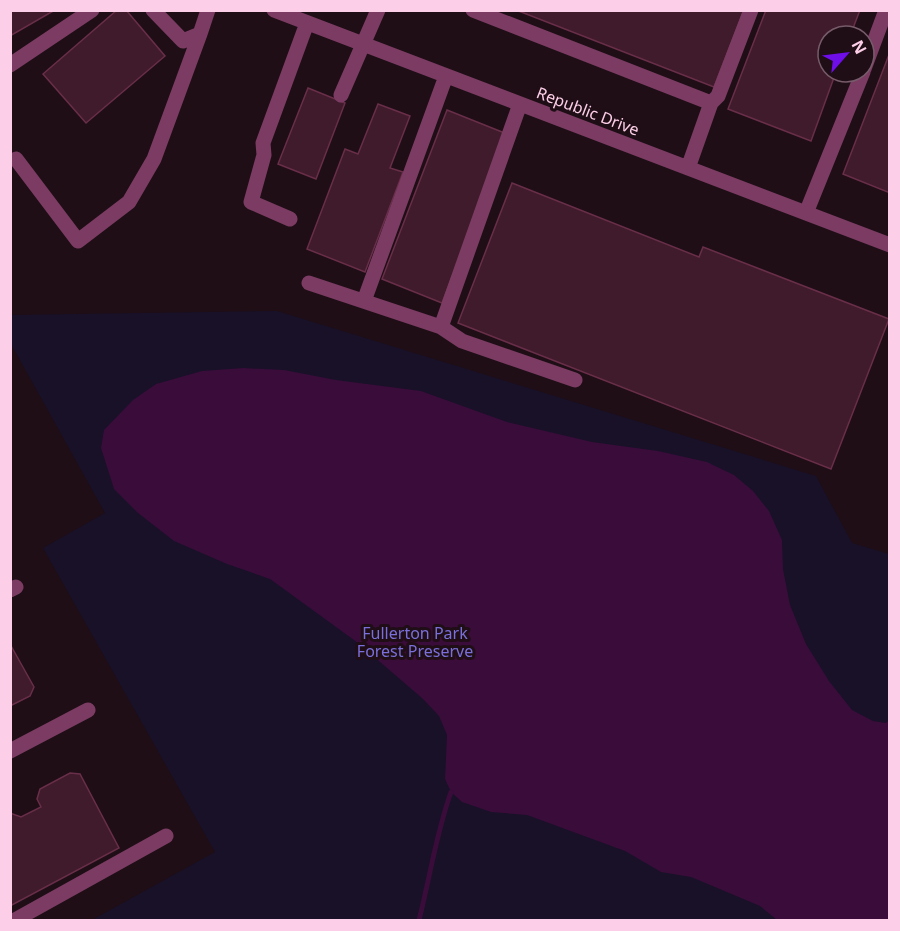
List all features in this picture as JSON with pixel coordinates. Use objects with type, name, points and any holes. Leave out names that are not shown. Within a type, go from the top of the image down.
[{"type":"street","points":[[10,65],[92,10]]},
{"type":"street","points":[[153,10],[183,41],[200,34]]},
{"type":"street","points":[[16,159],[78,241],[129,202],[154,159],[184,83],[208,10]]},
{"type":"street","name":"Republic Drive","points":[[274,10],[890,245]]},
{"type":"street","points":[[341,95],[378,10]]},
{"type":"street","points":[[473,10],[711,103]]},
{"type":"street","points":[[688,168],[711,103],[718,96],[751,10]]},
{"type":"street","points":[[876,36],[886,10]]},
{"type":"street","points":[[290,219],[251,202],[264,155],[263,143],[307,23]]},
{"type":"street","points":[[364,301],[446,76]]},
{"type":"street","points":[[806,213],[857,84]]},
{"type":"street","points":[[441,327],[520,104]]},
{"type":"street","points":[[309,283],[441,327],[462,341],[575,380]]},
{"type":"street","points":[[10,751],[88,710]]},
{"type":"street","points":[[15,921],[166,836]]},
{"type":"green space","name":"Fullerton Park Forest Preserve","points":[[277,311],[816,476],[852,543],[889,554],[889,920],[92,920],[215,852],[43,548],[105,513],[11,344],[10,315]]},
{"type":"shaded area","points":[[243,368],[284,370],[336,380],[421,391],[507,422],[592,442],[658,451],[707,462],[734,475],[753,491],[769,511],[782,540],[783,569],[790,605],[806,644],[829,681],[852,710],[873,721],[886,723],[889,720],[889,920],[777,920],[760,906],[691,877],[661,872],[625,851],[527,815],[491,812],[462,802],[451,792],[445,779],[447,735],[439,716],[423,699],[358,643],[270,579],[227,564],[174,541],[138,513],[114,489],[101,448],[104,430],[133,400],[156,384],[202,371]]},
{"type":"building","points":[[10,10],[55,10],[10,36]]},
{"type":"building","points":[[117,10],[126,10],[165,56],[86,123],[43,74]]},
{"type":"building","points":[[516,10],[744,10],[714,87]]},
{"type":"building","points":[[766,10],[860,10],[855,24],[816,24],[816,84],[832,84],[811,141],[728,109]]},
{"type":"building","points":[[890,52],[890,193],[843,174]]},
{"type":"building","points":[[308,88],[345,103],[316,179],[278,164]]},
{"type":"building","points":[[378,104],[410,116],[390,168],[403,172],[365,272],[307,249],[345,149],[358,154]]},
{"type":"building","points":[[447,110],[507,134],[442,303],[382,279]]},
{"type":"building","points":[[512,183],[699,257],[703,247],[889,319],[831,469],[458,323]]},
{"type":"building","points":[[10,644],[34,687],[30,696],[10,706]]},
{"type":"building","points":[[70,773],[80,774],[119,848],[10,906],[10,813],[21,817],[41,807],[37,799],[40,789]]},
{"type":"waterway","points":[[419,920],[437,840],[451,792]]}]
